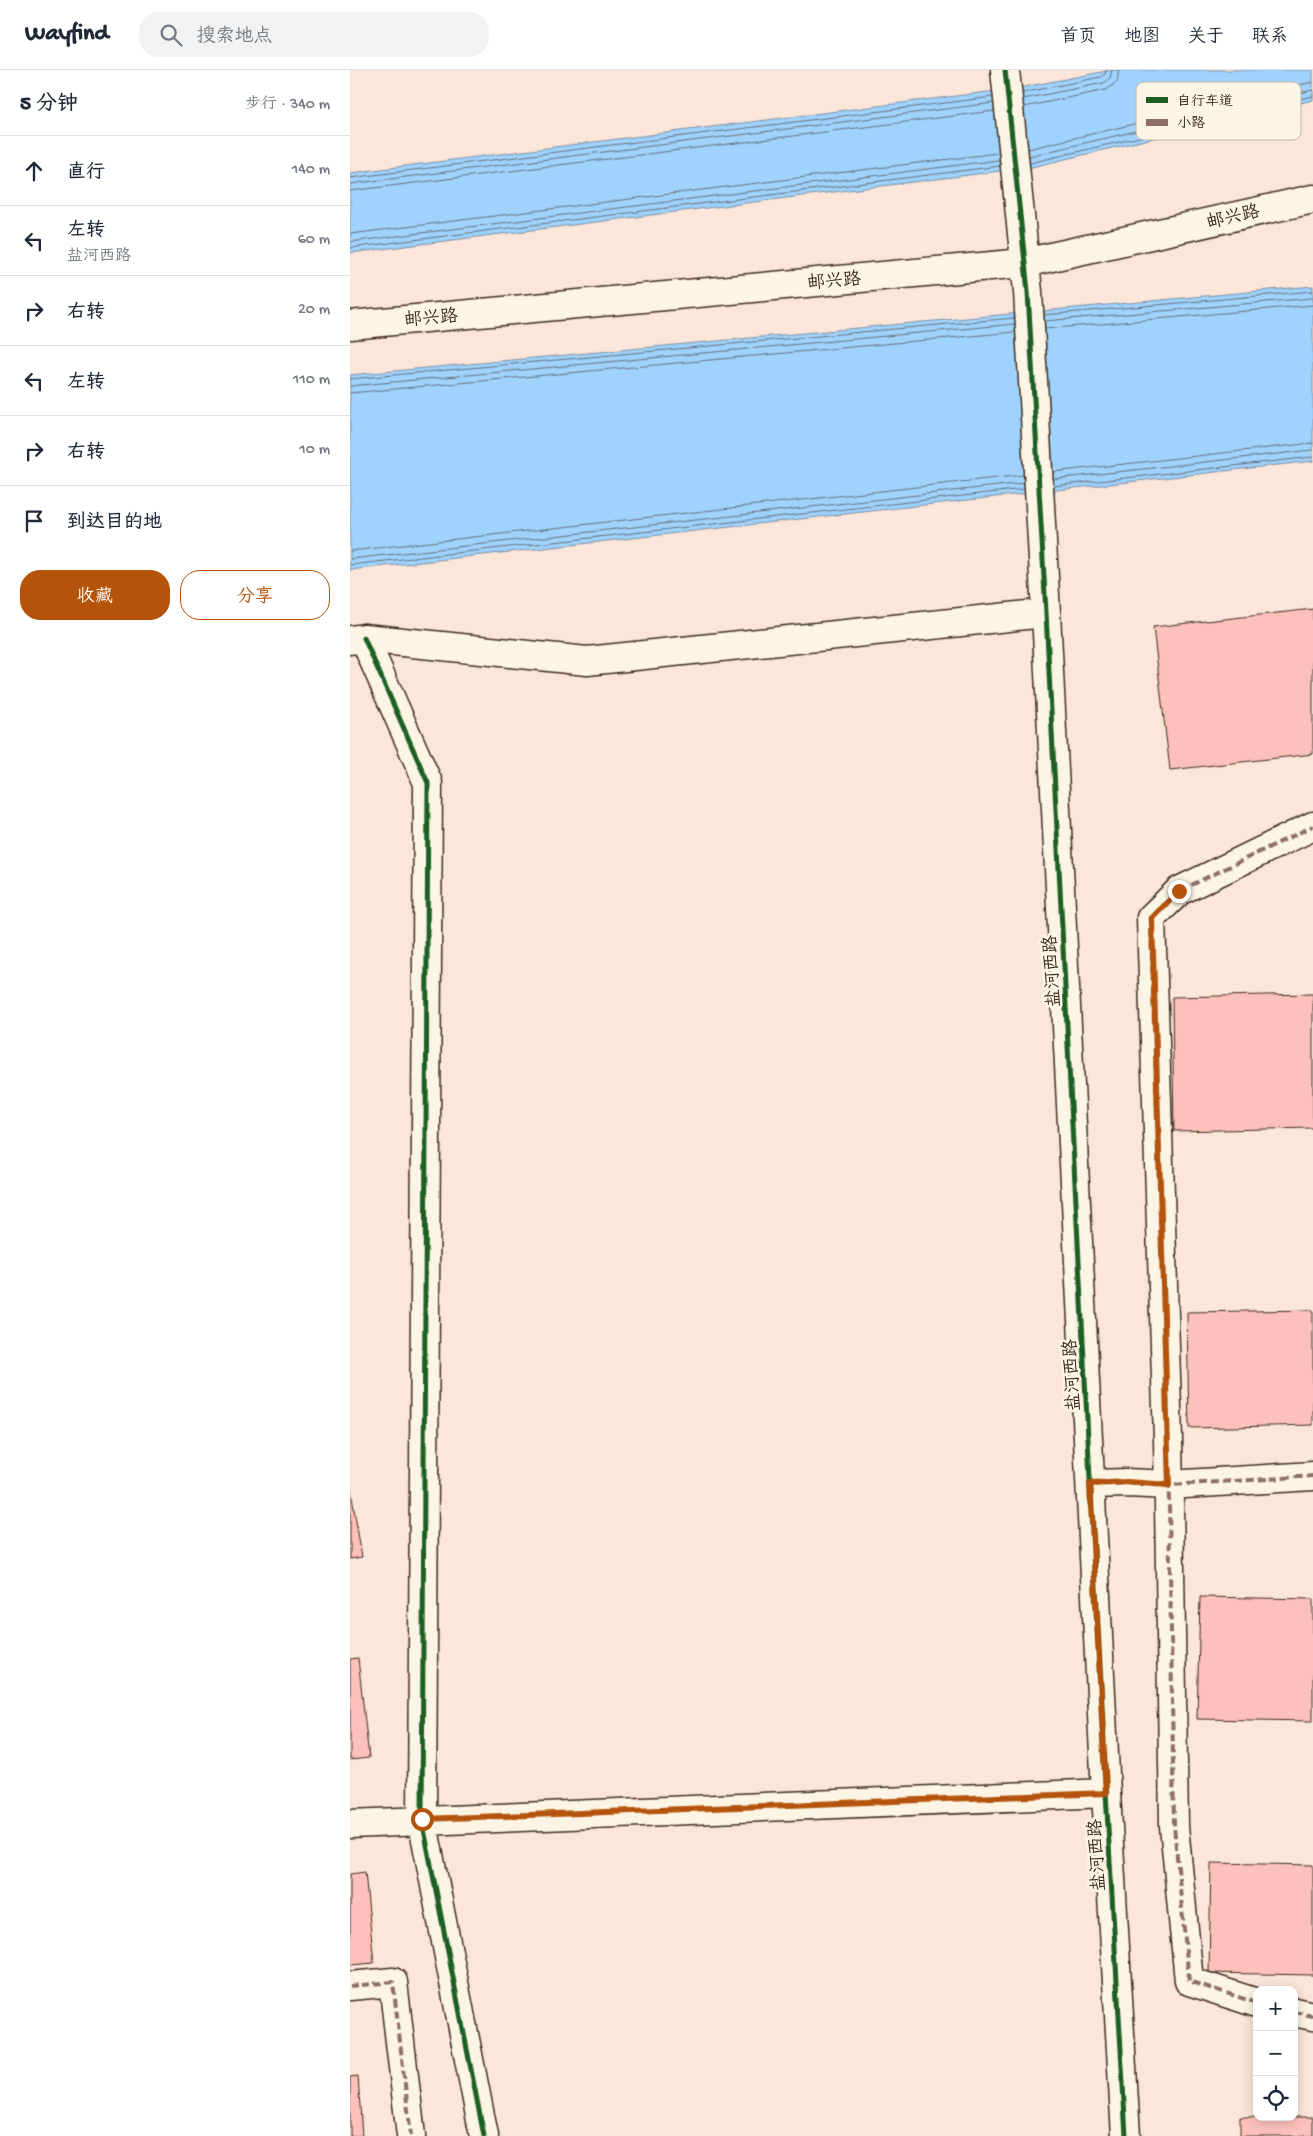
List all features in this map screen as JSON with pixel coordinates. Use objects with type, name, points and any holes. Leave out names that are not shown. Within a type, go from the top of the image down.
[{"type":"street","name":"盐河西路","points":[[1005,75],[1028,292],[1106,1793],[1126,2136]]},
{"type":"street","name":"邮兴路","points":[[350,325],[1024,263],[1313,199]]},
{"type":"street","points":[[357,639],[587,661],[1046,614]]},
{"type":"street","points":[[357,639],[428,783],[422,1819],[484,2136]]},
{"type":"street","points":[[1253,2002],[1189,1981],[1174,1826],[1169,1485],[1152,918],[1179,891],[1313,826]]},
{"type":"street","points":[[1090,1484],[1127,1482],[1169,1485],[1313,1476]]},
{"type":"street","points":[[350,1824],[422,1819],[1106,1793]]},
{"type":"street","points":[[350,1986],[393,1982],[411,2136]]},
{"type":"street","points":[[1298,2013],[1313,2016]]},
{"type":"water","points":[[1112,70],[1313,70],[1313,100],[1301,103],[1301,82],[1136,82],[1136,140],[1145,140],[1032,167],[350,253],[350,173],[1019,88]]},
{"type":"water","points":[[1313,286],[1313,461],[350,570],[350,375]]},
{"type":"building","points":[[1313,609],[1313,754],[1170,770],[1153,627]]},
{"type":"building","points":[[1313,994],[1313,1128],[1174,1131],[1172,997]]},
{"type":"building","points":[[1313,1310],[1313,1425],[1189,1428],[1187,1312]]},
{"type":"building","points":[[350,1485],[362,1557],[350,1559]]},
{"type":"building","points":[[1200,1597],[1313,1599],[1313,1721],[1197,1719]]},
{"type":"building","points":[[358,1658],[369,1758],[350,1760],[350,1659]]},
{"type":"building","points":[[1211,1863],[1313,1865],[1313,1975],[1209,1973]]},
{"type":"building","points":[[365,1872],[374,1963],[350,1965],[350,1874]]},
{"type":"building","points":[[358,2076],[362,2136],[350,2136],[350,2077]]},
{"type":"building","points":[[1240,2117],[1253,2117],[1253,2121],[1298,2121],[1298,2117],[1313,2117],[1313,2136],[1240,2136]]},
{"type":"marked path","points":[[1253,2002],[1189,1981],[1174,1826],[1168,1439],[1151,918],[1179,891],[1313,826]]},
{"type":"marked path","points":[[1091,1484],[1169,1485],[1313,1476]]},
{"type":"marked path","points":[[350,1986],[393,1982],[411,2136]]},
{"type":"marked path","points":[[1298,2013],[1313,2016]]},
{"type":"cycle path","points":[[1005,70],[1028,292],[1106,1793],[1126,2136]]},
{"type":"cycle path","points":[[364,638],[428,783],[422,1819],[484,2136]]},
{"type":"route","points":[[422,1819],[1106,1793],[1090,1484],[1127,1482],[1169,1485],[1152,918],[1179,891]]}]
